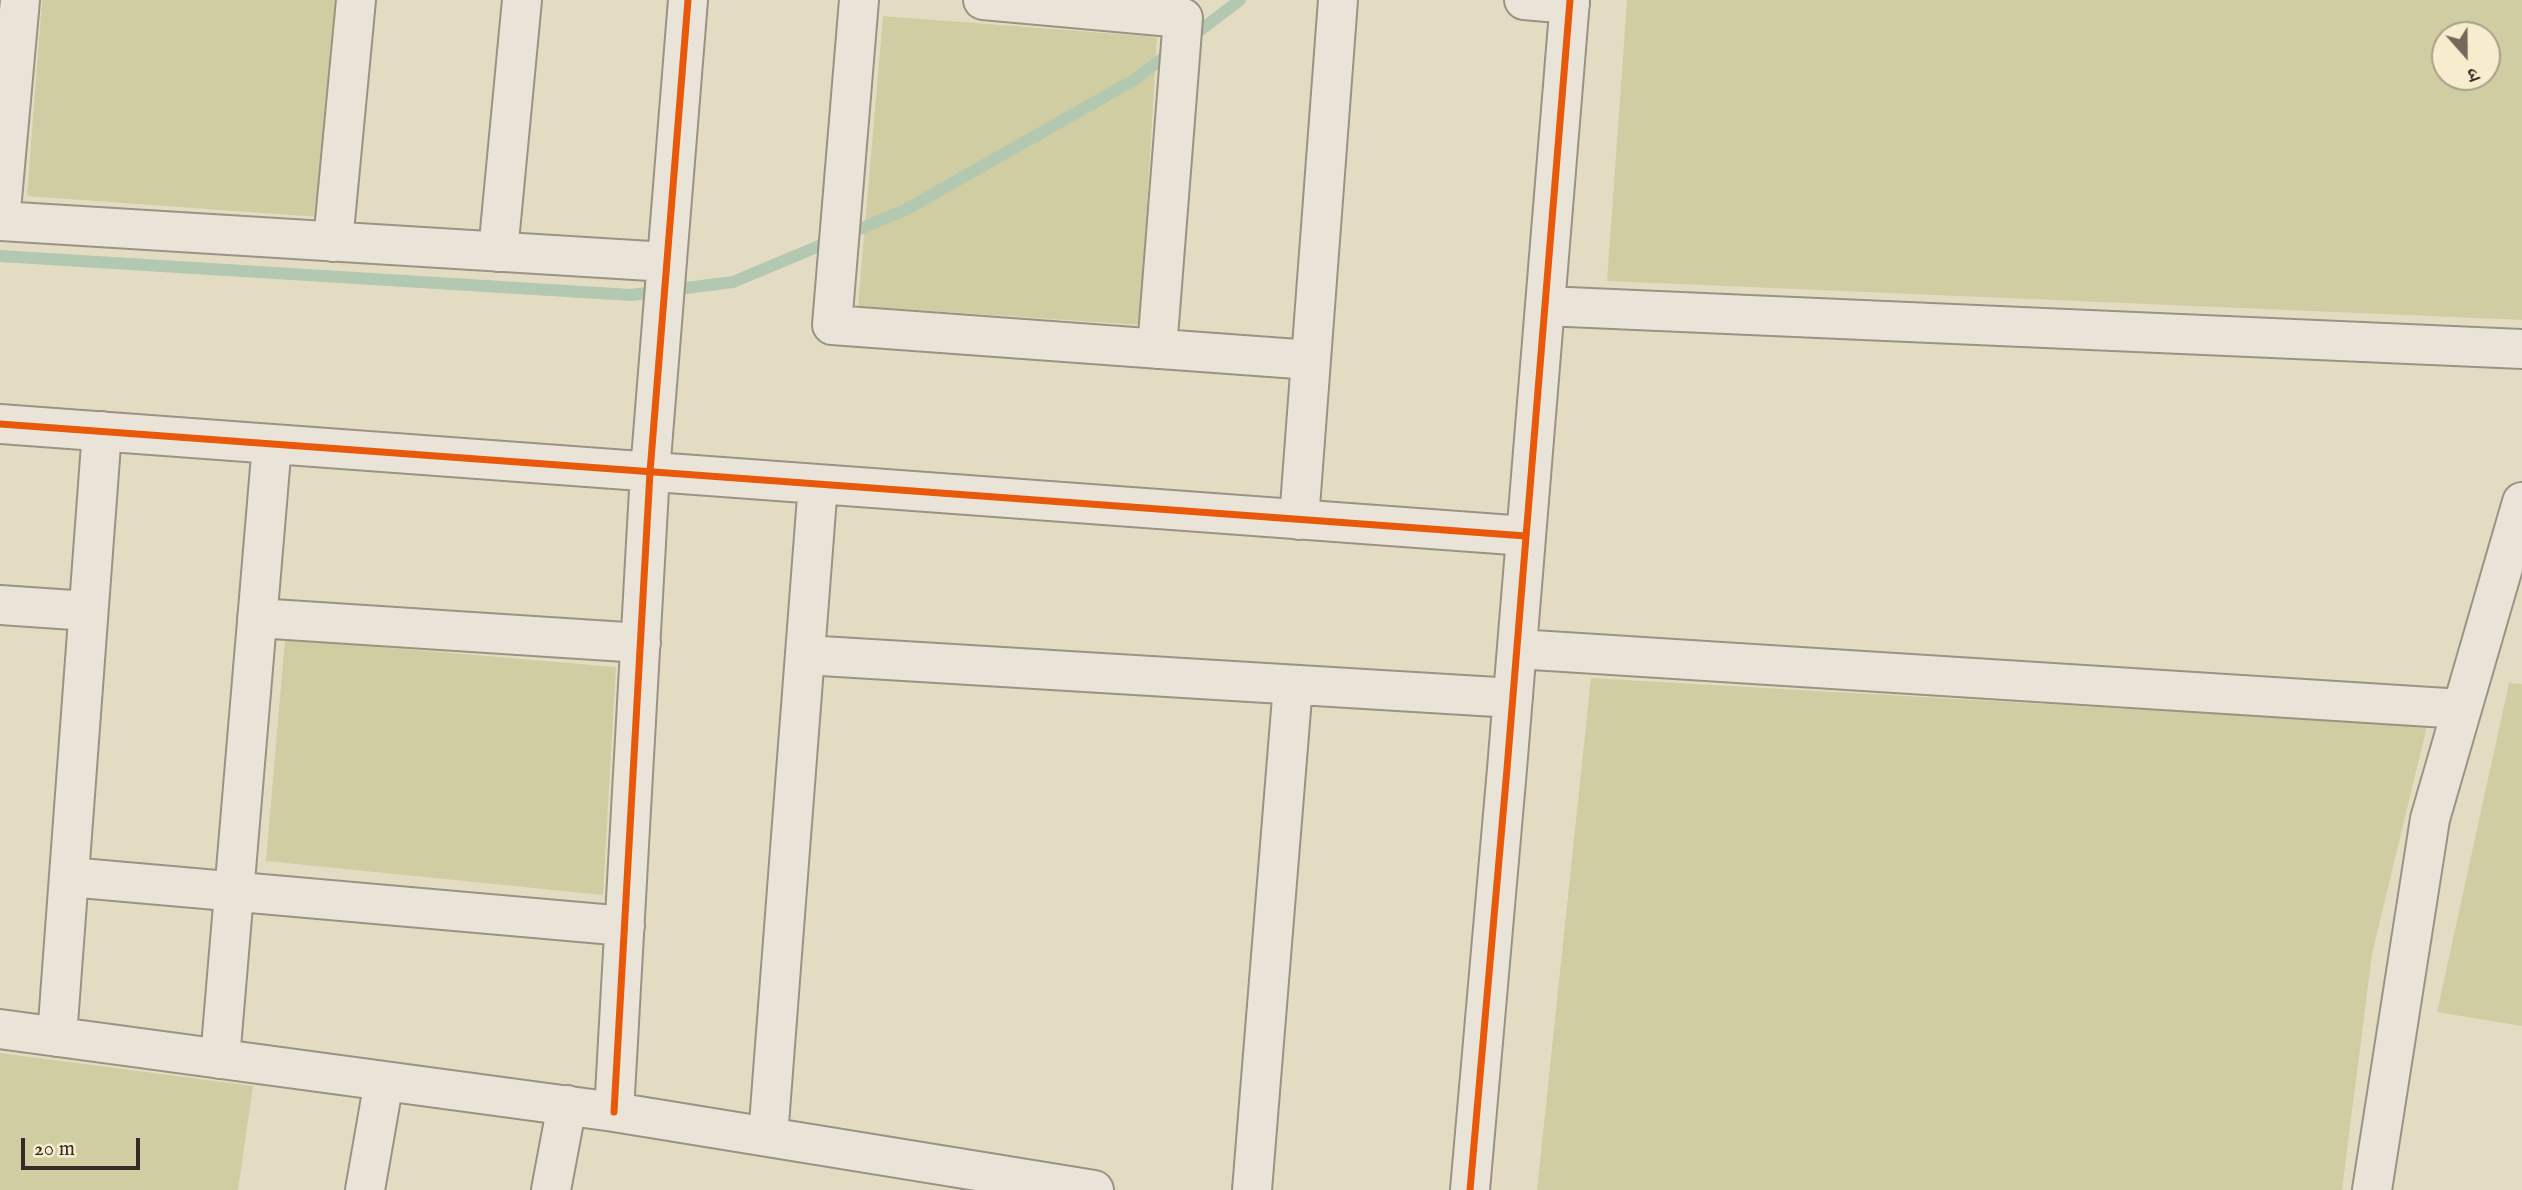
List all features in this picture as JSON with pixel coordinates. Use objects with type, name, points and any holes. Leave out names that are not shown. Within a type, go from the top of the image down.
[{"type":"street","points":[[20,0],[0,221],[498,252],[665,284]]},
{"type":"street","points":[[333,242],[356,0]]},
{"type":"street","points":[[498,252],[522,0]]},
{"type":"street","points":[[614,1112],[650,472],[688,0]]},
{"type":"street","points":[[859,0],[832,325],[1311,360]]},
{"type":"street","points":[[983,0],[1183,18],[1157,349]]},
{"type":"street","points":[[1299,520],[1338,0]]},
{"type":"street","points":[[1470,1190],[1570,2],[1524,0]]},
{"type":"street","points":[[1545,306],[2522,349]]},
{"type":"street","points":[[0,424],[1526,536]]},
{"type":"street","points":[[57,1037],[102,431]]},
{"type":"street","points":[[220,1059],[272,443]]},
{"type":"street","points":[[768,1137],[818,484]]},
{"type":"street","points":[[2372,1190],[2430,819],[2522,502]]},
{"type":"street","points":[[0,605],[88,611]]},
{"type":"street","points":[[257,618],[640,642]]},
{"type":"street","points":[[1517,649],[2462,709]]},
{"type":"street","points":[[805,655],[1513,698]]},
{"type":"street","points":[[1252,1190],[1293,685]]},
{"type":"street","points":[[69,877],[625,926]]},
{"type":"street","points":[[0,1029],[614,1112],[768,1137],[923,1176],[1094,1190]]},
{"type":"street","points":[[365,1190],[384,1081]]},
{"type":"street","points":[[551,1190],[567,1105]]},
{"type":"shaded area","points":[[42,0],[335,0],[318,217],[27,196]]},
{"type":"shaded area","points":[[1627,0],[2522,0],[2522,320],[1607,281]]},
{"type":"shaded area","points":[[883,16],[1157,37],[1140,325],[858,306]]},
{"type":"shaded area","points":[[285,639],[616,667],[603,895],[266,861]]},
{"type":"shaded area","points":[[1591,678],[2427,726],[2372,954],[2342,1190],[1537,1190]]},
{"type":"shaded area","points":[[2509,683],[2522,684],[2522,1026],[2437,1012]]},
{"type":"shaded area","points":[[0,1053],[253,1086],[238,1190],[0,1190]]},
{"type":"waterway","points":[[1190,38],[1240,0]]},
{"type":"waterway","points":[[0,256],[631,295],[733,282],[905,210],[1134,80],[1172,51]]},
{"type":"cycle path","points":[[614,1112],[650,472],[688,0]]},
{"type":"cycle path","points":[[1470,1190],[1570,0]]},
{"type":"cycle path","points":[[0,424],[1526,536]]}]
